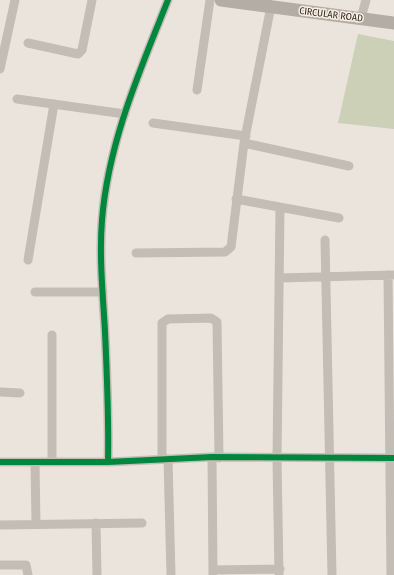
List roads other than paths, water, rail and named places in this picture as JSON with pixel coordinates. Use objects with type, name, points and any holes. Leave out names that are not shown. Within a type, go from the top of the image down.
[{"type":"main road","name":"CIRCULAR ROAD","points":[[221,0],[271,6],[293,5],[361,18],[394,22]]},
{"type":"street","points":[[0,69],[15,0]]},
{"type":"street","points":[[28,43],[78,54],[82,50],[92,0]]},
{"type":"street","points":[[108,462],[108,383],[102,292],[102,220],[113,156],[125,114],[168,0]]},
{"type":"street","points":[[197,90],[210,0]]},
{"type":"street","points":[[361,18],[366,0]]},
{"type":"street","points":[[136,253],[226,252],[232,243],[236,199],[245,140],[271,6]]},
{"type":"street","points":[[18,99],[125,114]]},
{"type":"street","points":[[28,260],[54,104]]},
{"type":"street","points":[[153,123],[245,140],[349,166]]},
{"type":"street","points":[[236,199],[339,218]]},
{"type":"street","points":[[171,575],[165,459],[162,328],[162,323],[168,319],[211,318],[217,322],[213,572],[280,572],[277,459],[280,207]]},
{"type":"street","points":[[325,240],[332,575]]},
{"type":"street","points":[[279,278],[391,275],[391,575]]},
{"type":"street","points":[[35,292],[102,292]]},
{"type":"street","points":[[52,335],[52,462]]},
{"type":"street","points":[[0,392],[20,393]]},
{"type":"street","points":[[0,462],[108,462],[215,457],[277,459],[392,458]]},
{"type":"street","points":[[35,462],[36,524]]},
{"type":"street","points":[[0,525],[142,522]]},
{"type":"street","points":[[96,523],[97,575]]},
{"type":"street","points":[[0,565],[26,565],[28,575]]}]
